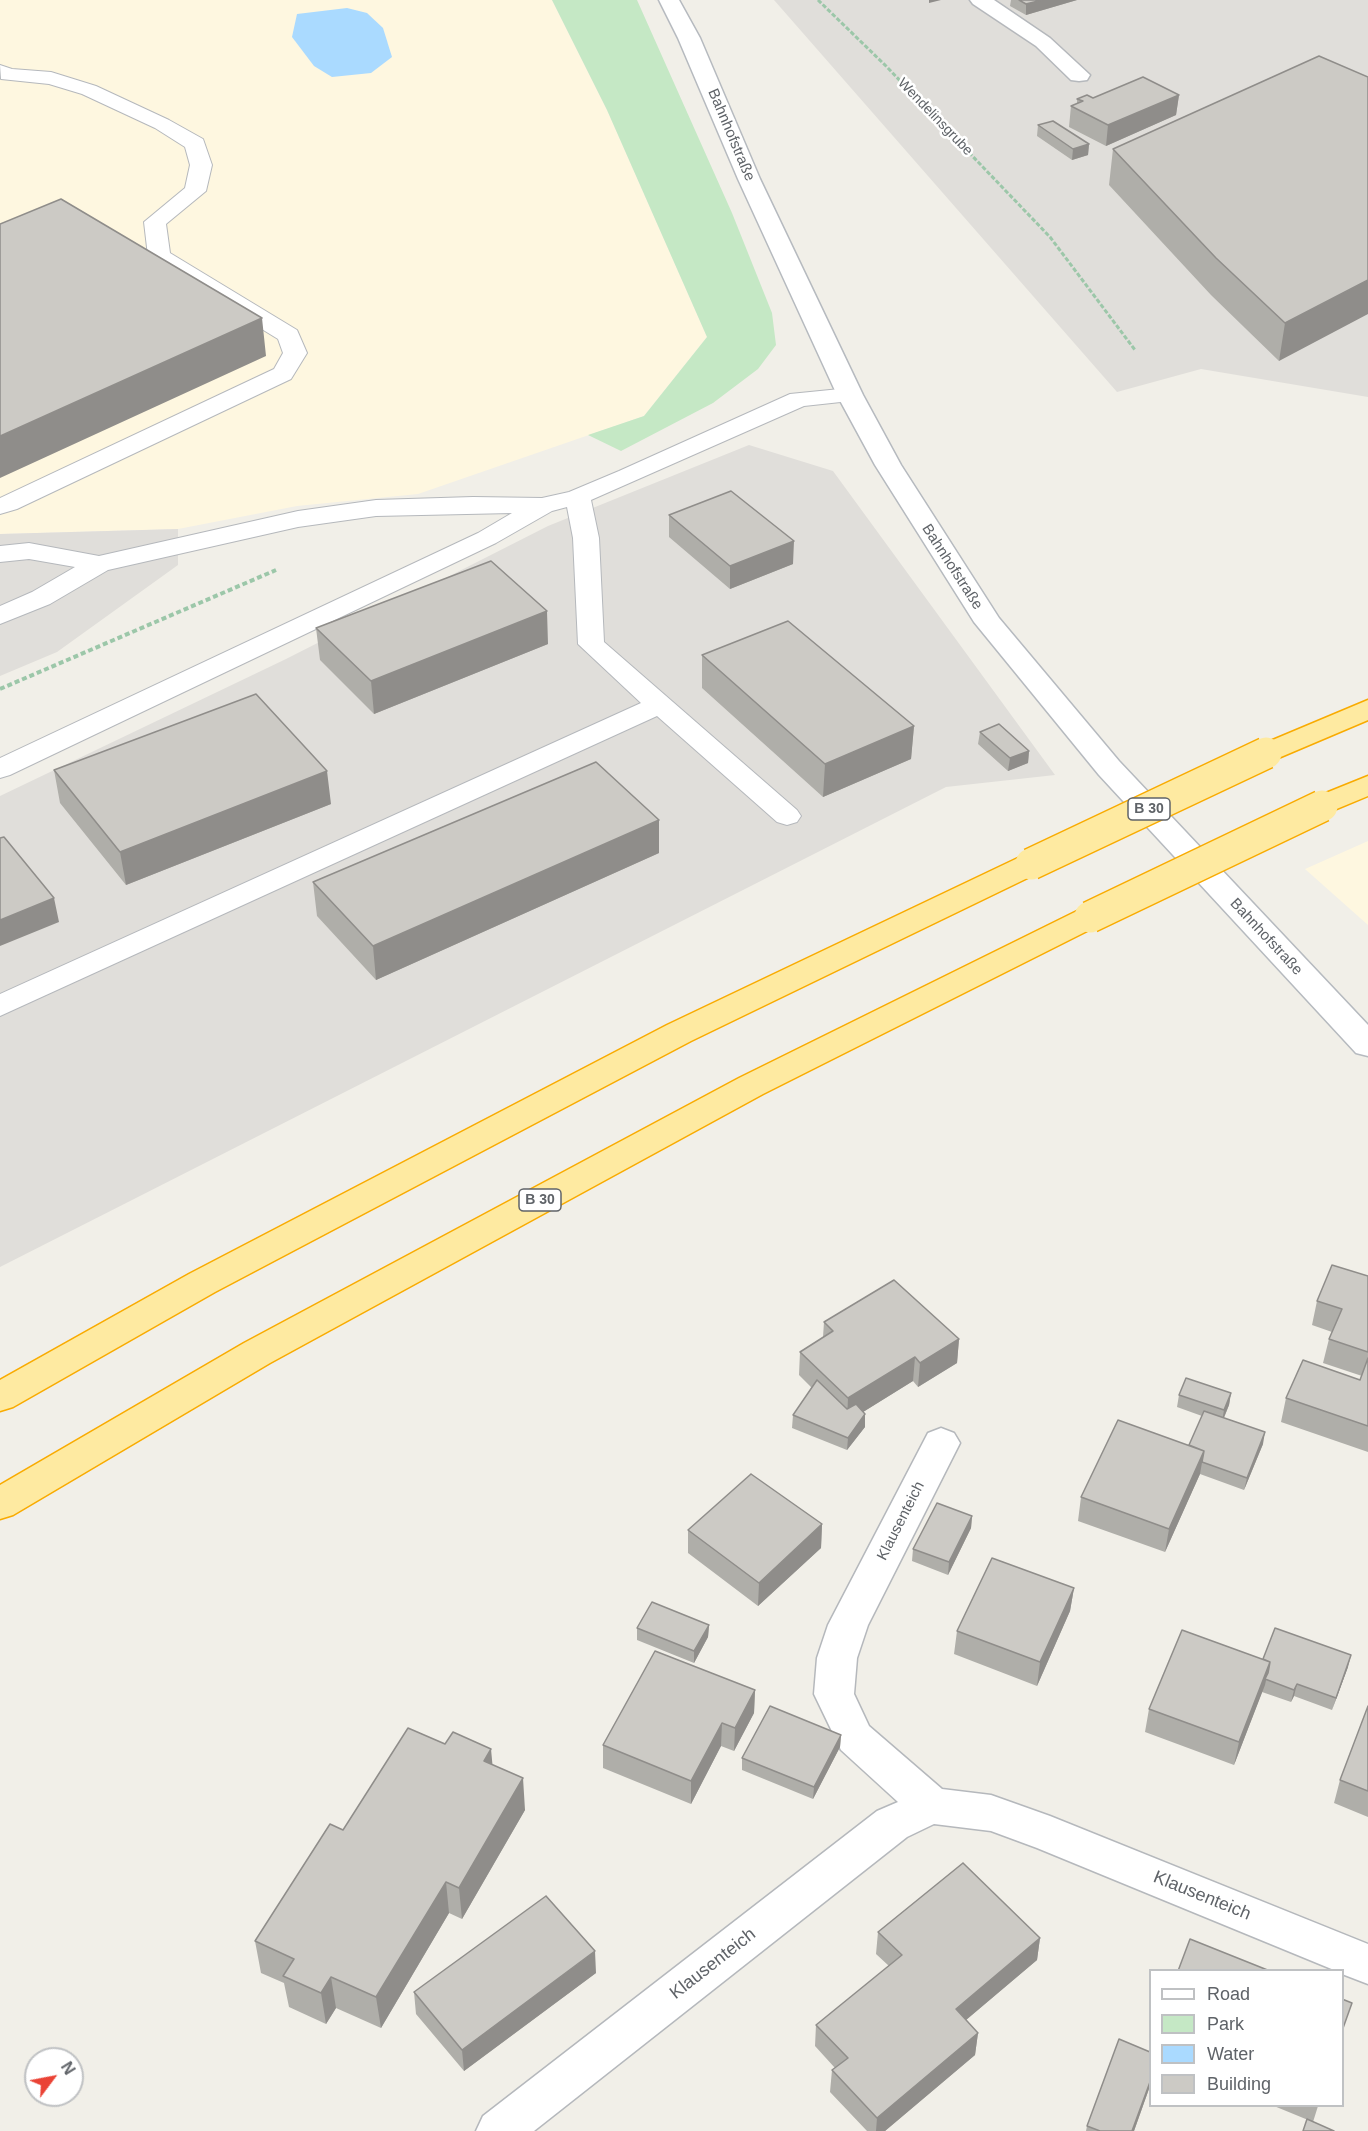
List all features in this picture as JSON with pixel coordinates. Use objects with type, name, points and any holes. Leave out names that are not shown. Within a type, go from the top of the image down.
[{"type":"highway","name":"B 30","points":[[0,1397],[202,1283],[679,1033],[1266,753],[1368,709]]},
{"type":"highway","name":"B 30","points":[[0,1504],[257,1353],[699,1114],[1090,917],[1368,785]]},
{"type":"main road","name":"Bahnhofstraße","points":[[669,0],[689,39],[749,178],[850,395],[894,475],[988,622],[1109,768],[1368,1046]]},
{"type":"main road","points":[[980,0],[1043,42],[1079,75]]},
{"type":"main road","name":"Klausenteich","points":[[932,1806],[855,1738],[834,1694],[837,1658],[848,1625],[941,1443]]},
{"type":"main road","name":"Klausenteich","points":[[499,2131],[892,1824],[932,1806],[991,1813],[1011,1820],[1368,1964]]},
{"type":"lane","points":[[0,71],[8,75],[51,78],[89,90],[162,124],[195,144],[201,165],[195,191],[155,222],[159,256],[289,335],[295,352],[284,374],[0,506]]},
{"type":"lane","points":[[0,616],[41,598],[99,564],[298,519],[376,508],[473,505],[543,506],[578,497],[799,399],[850,395]]},
{"type":"lane","points":[[578,497],[586,538],[591,644],[787,816]]},
{"type":"lane","points":[[0,769],[487,538],[543,506]]},
{"type":"lane","points":[[0,554],[30,552],[99,564]]},
{"type":"lane","points":[[0,1006],[659,705]]},
{"type":"path","name":"Wendelinsgrube","points":[[818,0],[886,66],[1050,237],[1136,350]]},
{"type":"path","points":[[0,689],[276,570]]},
{"type":"shaded area","points":[[0,0],[552,0],[607,110],[707,337],[644,416],[418,494],[297,506],[178,529],[0,534]]},
{"type":"shaded area","points":[[774,0],[1368,0],[1368,397],[1201,369],[1117,392]]},
{"type":"shaded area","points":[[749,445],[833,471],[1055,775],[946,787],[0,1267],[0,796],[286,659],[548,526]]},
{"type":"shaded area","points":[[178,529],[178,565],[57,652],[0,676],[0,534]]},
{"type":"shaded area","points":[[1368,841],[1368,925],[1305,869]]},
{"type":"green space","points":[[552,0],[637,0],[732,213],[772,313],[776,345],[758,369],[713,403],[621,451],[588,435],[644,416],[707,337],[607,110]]},
{"type":"water","points":[[347,8],[367,13],[383,28],[392,57],[371,73],[332,77],[314,66],[292,37],[297,14]]},
{"type":"building","points":[[1019,0],[1042,0],[1026,4]]},
{"type":"building","points":[[1319,56],[1368,77],[1368,280],[1285,323],[1216,258],[1113,149]]},
{"type":"building","points":[[1143,77],[1179,95],[1108,125],[1071,106],[1083,101],[1077,99],[1087,95],[1093,98]]},
{"type":"building","points":[[1053,121],[1089,144],[1073,149],[1038,125]]},
{"type":"building","points":[[61,199],[262,318],[0,436],[0,224]]},
{"type":"building","points":[[731,491],[794,541],[730,566],[669,515]]},
{"type":"building","points":[[491,561],[547,611],[371,681],[316,628]]},
{"type":"building","points":[[788,621],[914,726],[825,764],[702,655]]},
{"type":"building","points":[[256,694],[327,771],[120,852],[54,770]]},
{"type":"building","points":[[999,724],[1029,751],[1010,758],[980,732]]},
{"type":"building","points":[[596,762],[659,820],[373,946],[313,882]]},
{"type":"building","points":[[4,837],[54,898],[0,920],[0,838]]},
{"type":"building","points":[[1332,1265],[1368,1276],[1368,1352],[1329,1339],[1342,1309],[1317,1301]]},
{"type":"building","points":[[894,1280],[959,1339],[920,1363],[915,1357],[848,1398],[800,1352],[833,1331],[824,1322]]},
{"type":"building","points":[[1368,1358],[1368,1426],[1286,1398],[1303,1360],[1360,1380]]},
{"type":"building","points":[[1186,1378],[1231,1393],[1224,1410],[1179,1395]]},
{"type":"building","points":[[817,1380],[847,1409],[856,1404],[865,1414],[848,1438],[793,1415]]},
{"type":"building","points":[[1204,1411],[1265,1432],[1247,1478],[1202,1462],[1204,1451],[1189,1445]]},
{"type":"building","points":[[1118,1420],[1204,1451],[1169,1529],[1081,1497]]},
{"type":"building","points":[[751,1474],[822,1524],[759,1583],[688,1530]]},
{"type":"building","points":[[937,1503],[972,1516],[949,1562],[913,1549]]},
{"type":"building","points":[[992,1558],[1074,1588],[1040,1662],[957,1631]]},
{"type":"building","points":[[652,1602],[709,1625],[694,1651],[637,1628]]},
{"type":"building","points":[[1275,1628],[1351,1655],[1336,1698],[1297,1684],[1294,1690],[1265,1679],[1270,1662],[1263,1659]]},
{"type":"building","points":[[1182,1630],[1270,1662],[1239,1742],[1149,1709]]},
{"type":"building","points":[[655,1651],[755,1690],[735,1728],[722,1723],[691,1781],[603,1745]]},
{"type":"building","points":[[770,1706],[841,1735],[814,1787],[742,1758]]},
{"type":"building","points":[[1368,1706],[1368,1791],[1340,1780]]},
{"type":"building","points":[[408,1728],[445,1744],[453,1732],[491,1749],[484,1761],[523,1778],[459,1888],[446,1882],[376,1997],[331,1977],[321,1993],[283,1976],[294,1959],[255,1941],[330,1824],[343,1830]]},
{"type":"building","points":[[963,1863],[1040,1938],[956,2009],[978,2033],[877,2118],[832,2070],[848,2058],[816,2025],[902,1955],[878,1932]]},
{"type":"building","points":[[546,1896],[595,1951],[462,2050],[414,1992]]},
{"type":"building","points":[[1190,1939],[1265,1969],[1179,1969]]},
{"type":"building","points":[[1344,2000],[1352,2003],[1344,2025]]},
{"type":"building","points":[[1119,2039],[1149,2052],[1149,2085],[1132,2131],[1100,2131],[1087,2126]]},
{"type":"building","points":[[1307,2119],[1334,2131],[1303,2131]]}]
